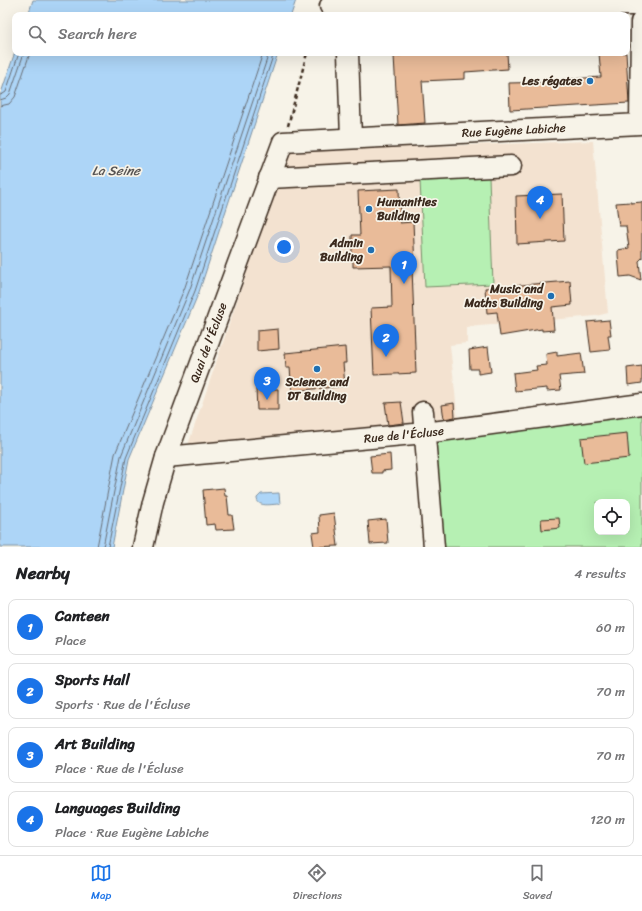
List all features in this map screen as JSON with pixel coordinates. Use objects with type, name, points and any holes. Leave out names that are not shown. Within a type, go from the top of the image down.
[{"type":"street","points":[[330,6],[642,5]]},
{"type":"street","name":"Rue Eugène Labiche","points":[[283,142],[640,124],[642,22]]},
{"type":"street","points":[[348,56],[351,138]]},
{"type":"street","name":"Quai de l'Écluse","points":[[143,547],[153,502],[166,457],[283,142]]},
{"type":"street","points":[[269,178],[511,166]]},
{"type":"street","name":"Rue de l'Écluse","points":[[166,457],[425,433],[642,404]]},
{"type":"street","points":[[424,412],[434,547]]},
{"type":"path","points":[[283,142],[306,56]]},
{"type":"shaded area","points":[[593,141],[608,313],[596,316],[467,327],[467,343],[450,345],[458,421],[187,448],[288,151]]},
{"type":"green space","points":[[489,177],[493,284],[425,287],[420,180]]},
{"type":"green space","points":[[642,405],[642,547],[434,547],[425,433]]},
{"type":"water","points":[[33,0],[296,0],[292,12],[29,12]]},
{"type":"water","name":"La Seine","points":[[14,56],[277,56],[199,292],[129,459],[112,547],[0,547],[0,96]]},
{"type":"water","points":[[279,493],[280,504],[262,504],[259,503],[257,498],[261,494]]},
{"type":"building","name":"Les régates","points":[[394,56],[507,56],[508,69],[465,72],[465,79],[422,81],[425,123],[398,125]]},
{"type":"building","name":"Les régates","points":[[599,56],[626,56],[629,103],[510,110],[509,83],[552,82],[552,80],[601,77]]},
{"type":"building","points":[[399,189],[400,223],[413,222],[415,268],[412,268],[416,373],[374,375],[371,308],[392,307],[391,266],[353,267],[352,235],[360,235],[358,191]]},
{"type":"building","points":[[562,194],[564,241],[517,244],[516,196]]},
{"type":"building","points":[[642,202],[642,258],[639,261],[641,280],[630,276],[620,277],[618,250],[629,248],[626,226],[619,226],[616,203]]},
{"type":"building","points":[[570,281],[572,305],[552,307],[554,330],[542,331],[542,329],[500,336],[497,312],[487,313],[485,288]]},
{"type":"building","points":[[609,320],[611,335],[608,335],[610,350],[591,352],[587,322]]},
{"type":"building","points":[[278,329],[279,349],[257,351],[257,331]]},
{"type":"building","name":"Science and DT Building","points":[[345,347],[346,363],[343,363],[345,386],[292,391],[290,368],[286,368],[285,353]]},
{"type":"building","points":[[488,347],[491,372],[478,374],[478,369],[470,369],[469,350]]},
{"type":"building","points":[[557,352],[557,356],[581,353],[584,374],[559,376],[561,390],[547,391],[547,388],[515,391],[513,373],[537,370],[536,366],[547,365],[546,354]]},
{"type":"building","points":[[642,366],[642,383],[628,385],[627,368]]},
{"type":"building","points":[[256,389],[278,389],[278,410],[257,410]]},
{"type":"building","points":[[401,402],[404,423],[388,425],[385,403]]},
{"type":"building","points":[[454,403],[455,417],[444,419],[442,405]]},
{"type":"building","points":[[627,433],[629,458],[584,463],[581,438]]},
{"type":"building","points":[[390,454],[391,470],[382,471],[382,473],[372,473],[370,456]]},
{"type":"building","points":[[224,488],[225,496],[227,496],[229,515],[232,515],[234,529],[216,530],[215,524],[206,525],[203,490]]},
{"type":"building","points":[[334,513],[338,546],[314,547],[312,533],[320,532],[319,515]]},
{"type":"building","points":[[559,518],[560,528],[542,530],[541,519]]},
{"type":"building","points":[[386,519],[388,543],[370,544],[368,521]]},
{"type":"place","name":"Les régates","points":[[590,81]]},
{"type":"place","name":"Humanities Building","points":[[369,209]]},
{"type":"place","name":"Languages Building","points":[[540,219]]},
{"type":"place","name":"Admin Building","points":[[371,250]]},
{"type":"place","name":"Canteen","points":[[404,284]]},
{"type":"place","name":"Music and Maths Building","points":[[551,296]]},
{"type":"place","name":"Sports Hall","points":[[386,357]]},
{"type":"place","name":"Science and DT Building","points":[[317,369]]},
{"type":"place","name":"Art Building","points":[[267,400]]}]
